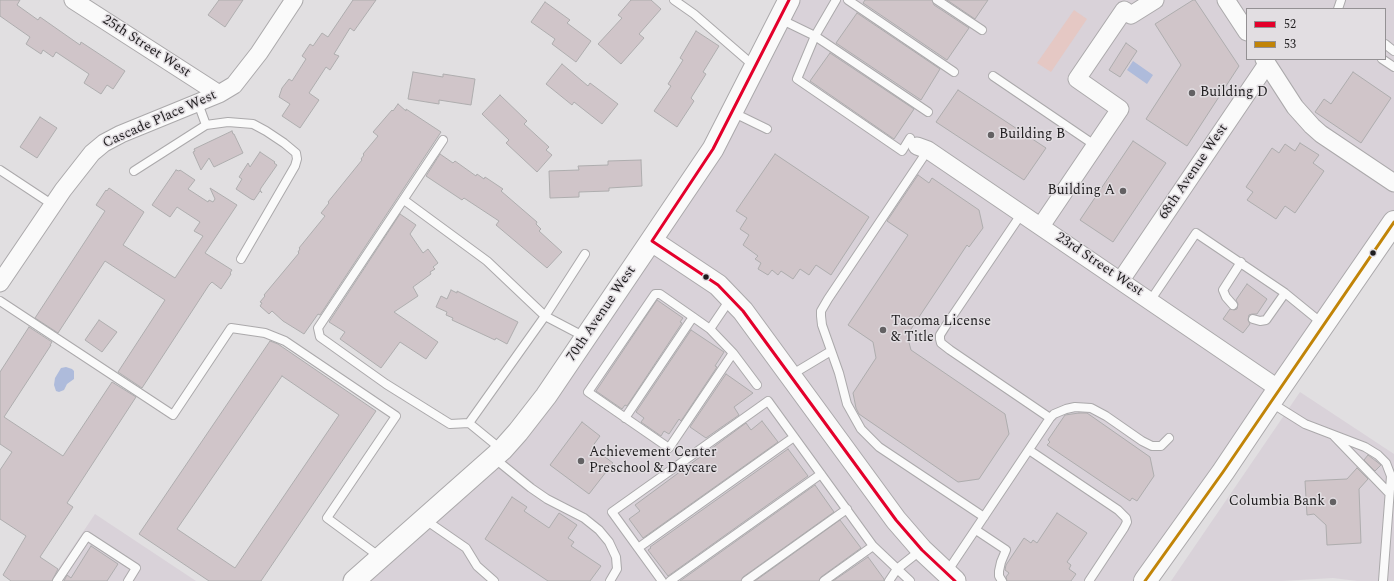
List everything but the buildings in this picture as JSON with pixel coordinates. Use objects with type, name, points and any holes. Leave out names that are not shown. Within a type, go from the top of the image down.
[{"type":"main road","points":[[1148,579],[1394,222]]},
{"type":"street","name":"25th Street West","points":[[73,0],[219,94]]},
{"type":"street","name":"Cascade Place West","points":[[0,283],[53,205],[92,153],[104,143],[121,134],[219,94],[234,85],[246,71],[294,0]]},
{"type":"street","name":"70th Avenue West","points":[[354,581],[498,454],[518,432],[546,396],[713,149],[789,0]]},
{"type":"street","points":[[1041,226],[1120,109],[1077,79],[1124,10],[1131,15],[1155,0]]},
{"type":"street","points":[[1226,0],[1246,30]]},
{"type":"street","points":[[1266,61],[1292,103],[1312,126],[1321,134],[1394,184]]},
{"type":"street","name":"68th Avenue West","points":[[1121,280],[1266,61]]},
{"type":"street","name":"23rd Street West","points":[[918,144],[1121,280],[1274,395]]},
{"type":"street","points":[[652,241],[703,274],[731,297],[755,325],[896,520],[922,550],[951,577]]},
{"type":"lane","points":[[674,0],[694,14],[755,66]]},
{"type":"lane","points":[[836,0],[815,36],[797,79],[902,151],[918,144]]},
{"type":"lane","points":[[848,0],[954,72]]},
{"type":"lane","points":[[936,0],[982,30]]},
{"type":"lane","points":[[780,19],[815,36],[928,112]]},
{"type":"lane","points":[[1384,60],[1394,67]]},
{"type":"lane","points":[[993,76],[1096,146]]},
{"type":"lane","points":[[198,102],[206,125]]},
{"type":"lane","points":[[732,112],[767,129]]},
{"type":"lane","points":[[134,171],[206,125],[228,122],[253,124],[284,143],[296,153],[297,159],[295,166],[241,259]]},
{"type":"lane","points":[[443,140],[318,328],[320,337],[386,384],[450,424],[469,423],[536,491],[547,499],[584,518],[599,530],[609,542],[616,557],[616,569],[610,581]]},
{"type":"lane","points":[[918,144],[823,306],[821,316],[822,325],[850,411],[861,429],[873,442],[984,517]]},
{"type":"lane","points":[[0,170],[53,205]]},
{"type":"lane","points":[[404,200],[487,261],[545,316],[586,338]]},
{"type":"lane","points":[[1022,213],[945,327],[940,335],[940,339],[941,343],[950,350],[1050,418]]},
{"type":"lane","points":[[1150,301],[1196,233],[1285,293],[1324,324]]},
{"type":"lane","points":[[469,423],[545,316],[585,254]]},
{"type":"lane","points":[[1233,305],[1226,297],[1223,290],[1241,262]]},
{"type":"lane","points":[[1253,319],[1266,320],[1285,293]]},
{"type":"lane","points":[[733,353],[670,448],[588,392],[655,294],[660,294],[710,329],[733,353],[756,385]]},
{"type":"lane","points":[[710,329],[731,297]]},
{"type":"lane","points":[[0,301],[173,415],[231,328],[265,333],[285,341],[396,416],[327,518],[381,557]]},
{"type":"lane","points":[[625,418],[693,317]]},
{"type":"lane","points":[[790,375],[831,351]]},
{"type":"lane","points":[[1274,395],[1304,424],[1365,447],[1378,455],[1386,463],[1390,476],[1383,581]]},
{"type":"lane","points":[[662,581],[612,512],[768,401],[873,546],[910,581]]},
{"type":"lane","points":[[951,577],[984,517],[1050,418],[1059,412],[1070,408],[1091,408],[1152,446],[1161,446],[1169,438]]},
{"type":"lane","points":[[1332,435],[1389,493]]},
{"type":"lane","points":[[638,548],[794,437]]},
{"type":"lane","points":[[1029,450],[1118,510],[1127,520],[1124,528],[1089,581]]},
{"type":"lane","points":[[670,581],[820,474]]},
{"type":"lane","points":[[746,581],[847,509]]},
{"type":"lane","points":[[424,519],[466,548],[477,566],[494,581]]},
{"type":"lane","points":[[976,530],[1006,550],[999,571],[999,576],[1002,581]]},
{"type":"lane","points":[[57,581],[87,536],[136,568],[128,581]]},
{"type":"lane","points":[[824,581],[873,546]]},
{"type":"lane","points":[[889,581],[897,569],[922,550]]},
{"type":"shaded area","points":[[789,0],[1394,0],[1394,222],[1145,581],[354,581],[480,470],[703,165]]},
{"type":"shaded area","points":[[1074,10],[1087,19],[1051,72],[1037,63]]},
{"type":"shaded area","points":[[1300,392],[1394,454],[1394,581],[1357,581],[1333,578],[1282,581],[1171,581]]},
{"type":"shaded area","points":[[95,514],[196,581],[50,581]]},
{"type":"water","points":[[1133,61],[1153,75],[1147,84],[1127,70]]},
{"type":"water","points":[[66,367],[74,371],[74,379],[67,384],[64,390],[59,392],[56,391],[54,385],[55,378],[61,368]]},
{"type":"transit line","name":"52","points":[[652,241],[713,149],[789,0]]},
{"type":"transit line","name":"53","points":[[1145,581],[1223,472],[1394,222]]},
{"type":"transit line","name":"52","points":[[652,241],[718,285],[743,311],[896,520],[922,550],[955,581]]},
{"type":"place","name":"Building D","points":[[1192,93]]},
{"type":"place","name":"Building B","points":[[991,135]]},
{"type":"place","name":"Building A","points":[[1123,191]]},
{"type":"place","name":"Tacoma License & Title","points":[[883,330]]},
{"type":"place","name":"Achievement Center Preschool & Daycare","points":[[581,461]]},
{"type":"place","name":"Columbia Bank","points":[[1333,502]]}]
